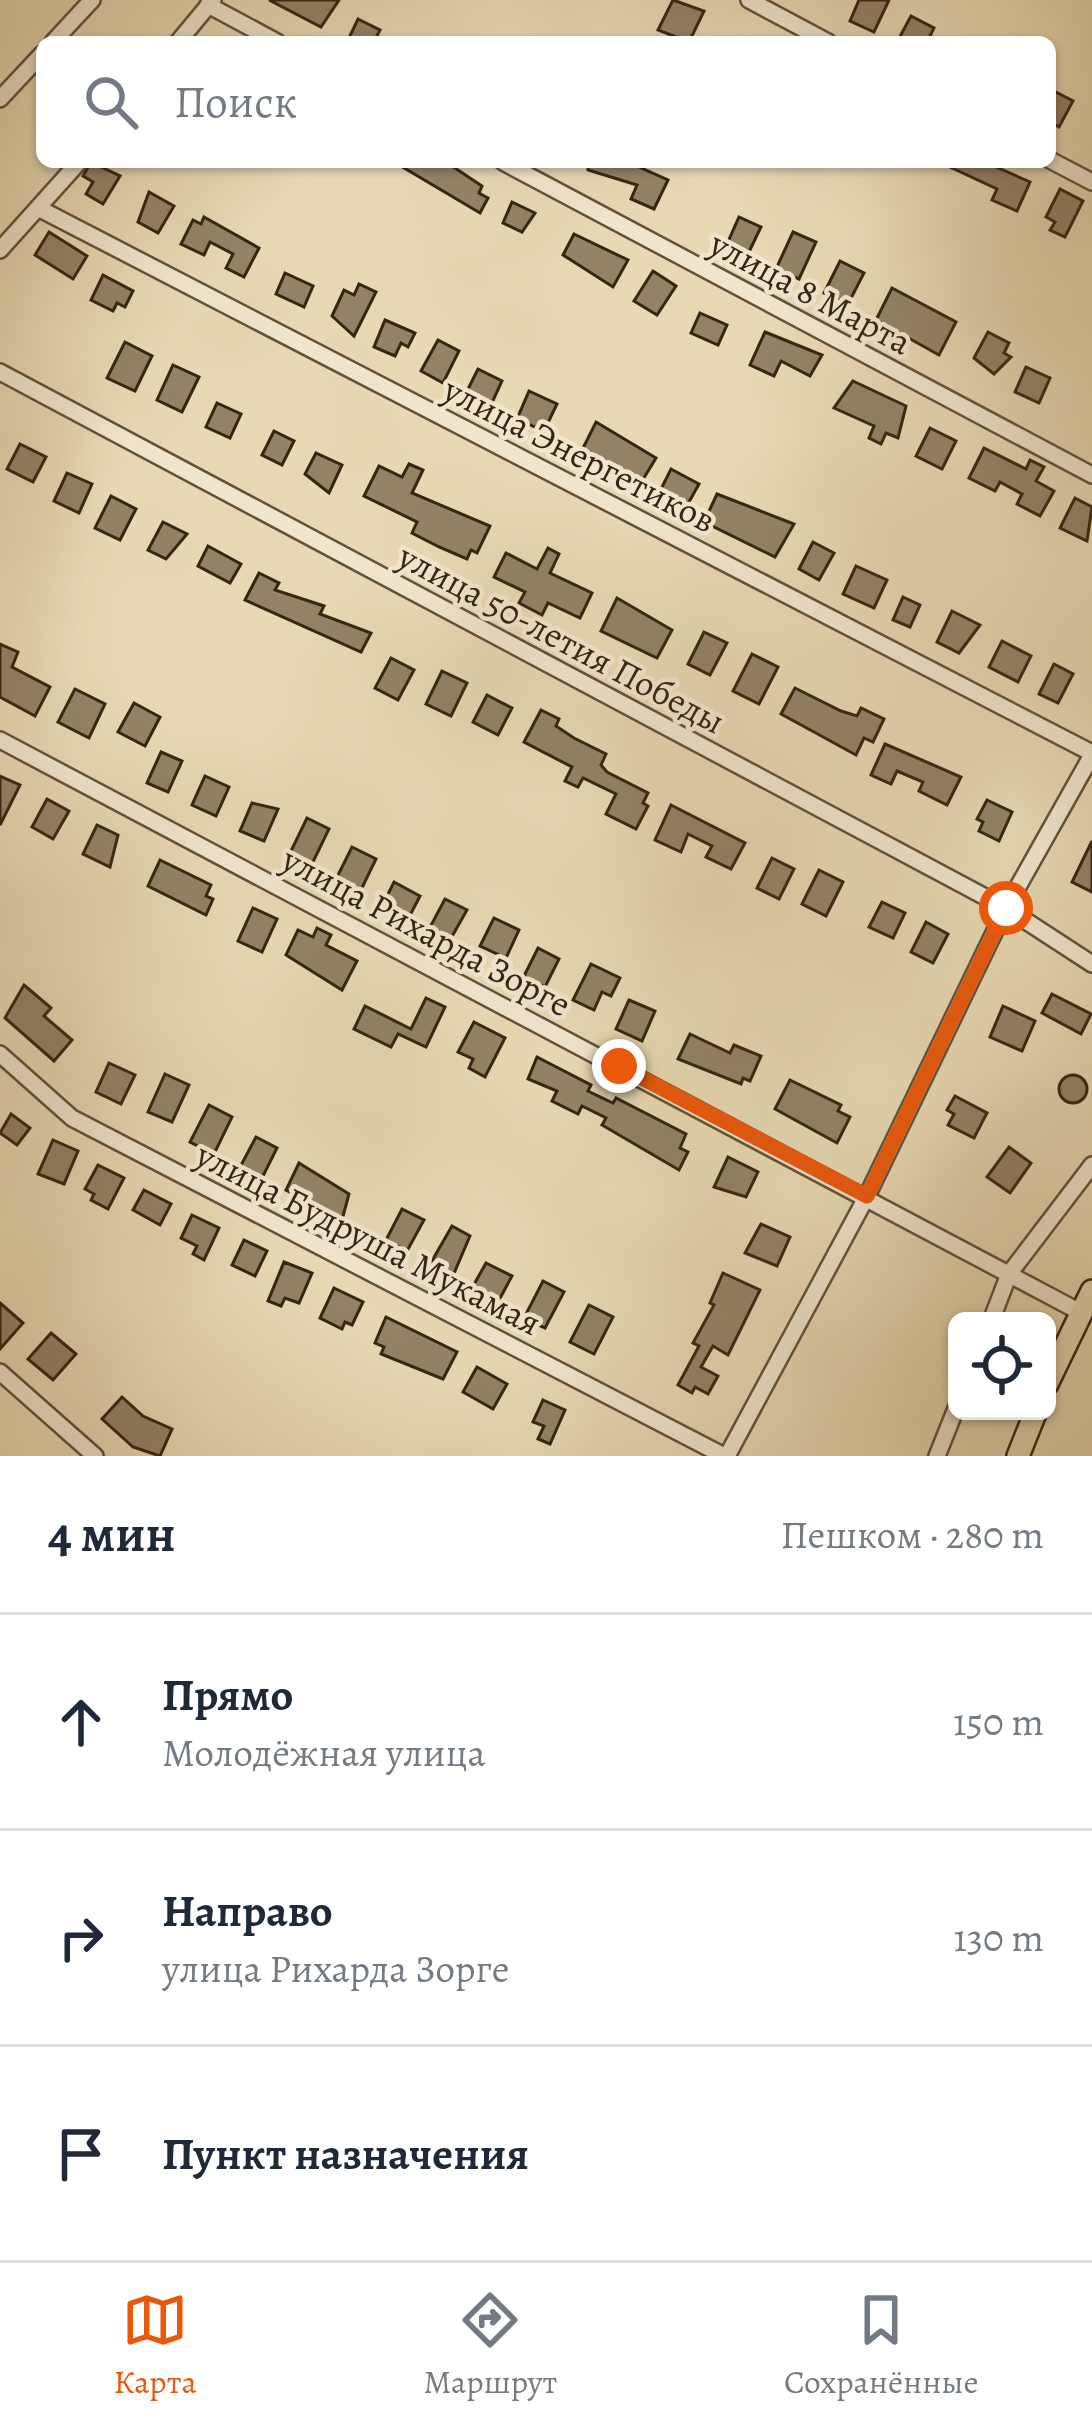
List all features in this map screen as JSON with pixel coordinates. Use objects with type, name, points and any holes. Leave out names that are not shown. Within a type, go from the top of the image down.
[{"type":"main road","points":[[1056,1364],[1092,1291]]},
{"type":"main road","points":[[1018,1456],[1032,1420]]},
{"type":"street","points":[[59,36],[92,0]]},
{"type":"street","points":[[748,0],[817,36]]},
{"type":"street","points":[[183,36],[210,3],[267,36]]},
{"type":"street","points":[[0,99],[36,60]]},
{"type":"street","points":[[1056,163],[1092,182]]},
{"type":"street","points":[[0,250],[74,168]]},
{"type":"street","name":"улица 8 Марта","points":[[514,168],[1092,475]]},
{"type":"street","name":"улица Энергетиков","points":[[40,209],[1092,754]]},
{"type":"street","name":"улица 50-летия Победы","points":[[0,372],[1006,908],[1092,964]]},
{"type":"street","name":"улица Рихарда Зорге","points":[[0,740],[1079,1312]]},
{"type":"street","points":[[726,1456],[867,1196],[1006,908],[1092,754]]},
{"type":"street","name":"улица Будруша Мукамая","points":[[0,1054],[72,1118],[726,1456]]},
{"type":"street","points":[[994,1312],[1009,1274],[1092,1165]]},
{"type":"street","points":[[0,1372],[95,1456]]},
{"type":"street","points":[[937,1456],[951,1420]]},
{"type":"building","points":[[269,0],[339,0],[321,27]]},
{"type":"building","points":[[673,0],[704,11],[692,36],[658,30]]},
{"type":"building","points":[[859,0],[889,0],[874,32],[850,21]]},
{"type":"building","points":[[911,16],[934,28],[930,36],[900,36]]},
{"type":"building","points":[[358,19],[380,30],[377,36],[350,36]]},
{"type":"building","points":[[1056,92],[1073,101],[1056,125]]},
{"type":"building","points":[[88,168],[103,168],[120,176],[103,204],[86,194],[93,182],[83,176]]},
{"type":"building","points":[[404,168],[455,168],[482,186],[479,193],[488,198],[480,213]]},
{"type":"building","points":[[641,168],[668,180],[654,209],[631,199],[637,185],[588,170]]},
{"type":"building","points":[[952,168],[998,168],[1030,182],[1017,211],[992,200],[997,189]]},
{"type":"building","points":[[1060,189],[1083,201],[1065,237],[1050,230],[1055,222],[1046,217]]},
{"type":"building","points":[[149,192],[174,206],[158,233],[138,222]]},
{"type":"building","points":[[512,202],[535,213],[522,232],[503,223]]},
{"type":"building","points":[[204,217],[259,248],[244,277],[226,268],[233,254],[210,242],[204,255],[181,244],[193,220],[201,224]]},
{"type":"building","points":[[739,217],[761,227],[748,254],[727,244]]},
{"type":"building","points":[[49,232],[87,256],[73,279],[35,255]]},
{"type":"building","points":[[793,232],[816,242],[799,279],[776,269]]},
{"type":"building","points":[[574,234],[628,260],[613,287],[563,255]]},
{"type":"building","points":[[840,261],[864,273],[848,304],[824,293]]},
{"type":"building","points":[[653,271],[676,286],[657,315],[634,301]]},
{"type":"building","points":[[285,273],[313,286],[304,307],[276,294]]},
{"type":"building","points":[[103,275],[133,291],[125,307],[117,303],[113,311],[91,300]]},
{"type":"building","points":[[359,284],[376,292],[354,336],[332,316],[344,290],[354,295]]},
{"type":"building","points":[[892,288],[956,322],[939,355],[876,320]]},
{"type":"building","points":[[700,313],[727,325],[718,345],[691,333]]},
{"type":"building","points":[[385,320],[415,333],[408,347],[401,343],[395,356],[374,347]]},
{"type":"building","points":[[765,332],[822,355],[810,376],[781,361],[774,376],[750,365]]},
{"type":"building","points":[[988,332],[1009,343],[1004,353],[1011,357],[994,374],[974,358]]},
{"type":"building","points":[[438,340],[459,351],[443,383],[421,371]]},
{"type":"building","points":[[125,342],[152,356],[135,391],[107,378]]},
{"type":"building","points":[[173,365],[199,377],[182,412],[157,400]]},
{"type":"building","points":[[1026,367],[1050,378],[1039,403],[1015,392]]},
{"type":"building","points":[[478,369],[502,381],[490,407],[465,395]]},
{"type":"building","points":[[853,381],[906,406],[898,438],[886,433],[881,444],[869,438],[874,426],[834,408]]},
{"type":"building","points":[[529,391],[557,404],[544,431],[517,419]]},
{"type":"building","points":[[217,403],[241,414],[230,438],[206,427]]},
{"type":"building","points":[[596,422],[656,458],[639,486],[580,454]]},
{"type":"building","points":[[930,428],[956,441],[942,469],[916,456]]},
{"type":"building","points":[[274,431],[294,441],[282,465],[262,455]]},
{"type":"building","points":[[20,444],[46,457],[33,482],[7,469]]},
{"type":"building","points":[[984,448],[1026,469],[1030,460],[1044,467],[1036,481],[1054,491],[1040,516],[1017,504],[1022,494],[1000,482],[995,491],[969,478]]},
{"type":"building","points":[[316,453],[342,465],[329,493],[305,474]]},
{"type":"building","points":[[409,464],[423,470],[412,493],[490,526],[477,553],[471,550],[467,559],[439,547],[412,533],[417,522],[364,496],[379,466],[402,477]]},
{"type":"building","points":[[671,469],[699,484],[685,509],[658,495]]},
{"type":"building","points":[[67,473],[92,484],[79,513],[54,501]]},
{"type":"building","points":[[717,494],[794,524],[775,557],[704,522]]},
{"type":"building","points":[[111,496],[136,509],[120,540],[95,528]]},
{"type":"building","points":[[1075,498],[1092,507],[1087,541],[1060,528]]},
{"type":"building","points":[[163,522],[187,534],[166,559],[148,550]]},
{"type":"building","points":[[813,542],[834,553],[819,580],[799,569]]},
{"type":"building","points":[[208,546],[241,564],[230,583],[198,566]]},
{"type":"building","points":[[548,548],[559,554],[550,573],[592,593],[580,618],[548,603],[542,615],[519,603],[525,592],[494,577],[506,553],[537,569]]},
{"type":"building","points":[[856,566],[887,580],[874,608],[843,594]]},
{"type":"building","points":[[259,573],[279,583],[275,590],[324,606],[320,614],[371,633],[361,652],[245,600]]},
{"type":"building","points":[[903,597],[920,605],[910,627],[893,620]]},
{"type":"building","points":[[617,598],[672,630],[657,658],[601,631]]},
{"type":"building","points":[[952,611],[980,625],[959,653],[937,642]]},
{"type":"building","points":[[704,632],[727,643],[710,675],[688,664]]},
{"type":"building","points":[[1002,641],[1031,656],[1018,682],[989,667]]},
{"type":"building","points":[[0,644],[18,652],[12,667],[50,687],[35,716],[0,697]]},
{"type":"building","points":[[752,654],[778,667],[759,704],[733,691]]},
{"type":"building","points":[[391,658],[414,670],[398,700],[375,688]]},
{"type":"building","points":[[1054,664],[1073,674],[1058,703],[1039,694]]},
{"type":"building","points":[[442,671],[467,683],[451,716],[426,704]]},
{"type":"building","points":[[795,688],[841,711],[857,716],[861,708],[884,719],[873,742],[864,738],[856,755],[781,714]]},
{"type":"building","points":[[75,689],[105,704],[89,738],[58,722]]},
{"type":"building","points":[[487,695],[512,708],[498,735],[473,722]]},
{"type":"building","points":[[134,703],[160,717],[145,746],[118,732]]},
{"type":"building","points":[[541,710],[559,719],[556,726],[606,754],[601,765],[607,772],[648,793],[643,803],[648,806],[636,829],[606,814],[616,794],[583,778],[578,787],[565,781],[572,767],[524,742]]},
{"type":"building","points":[[885,744],[961,777],[947,805],[919,791],[923,782],[897,771],[891,784],[871,775]]},
{"type":"building","points":[[161,752],[182,761],[168,792],[147,783]]},
{"type":"building","points":[[0,776],[20,785],[0,825]]},
{"type":"building","points":[[205,776],[229,787],[216,816],[192,805]]},
{"type":"building","points":[[47,799],[69,811],[53,839],[32,827]]},
{"type":"building","points":[[987,800],[1012,812],[999,841],[979,831],[983,822],[977,819]]},
{"type":"building","points":[[252,803],[278,809],[264,841],[240,831]]},
{"type":"building","points":[[671,805],[745,843],[731,869],[706,857],[712,846],[688,834],[681,852],[655,840]]},
{"type":"building","points":[[307,818],[329,829],[311,866],[289,855]]},
{"type":"building","points":[[97,825],[118,835],[110,867],[83,854]]},
{"type":"building","points":[[1092,841],[1092,892],[1072,882]]},
{"type":"building","points":[[352,847],[376,859],[360,892],[336,879]]},
{"type":"building","points":[[772,858],[794,869],[779,899],[757,888]]},
{"type":"building","points":[[160,860],[211,885],[206,896],[213,899],[206,915],[148,886]]},
{"type":"building","points":[[819,870],[843,882],[826,916],[802,904]]},
{"type":"building","points":[[394,882],[420,896],[408,919],[382,906]]},
{"type":"building","points":[[445,899],[467,910],[450,940],[429,929]]},
{"type":"building","points":[[882,902],[905,913],[893,938],[869,927]]},
{"type":"building","points":[[253,908],[277,919],[262,952],[238,941]]},
{"type":"building","points":[[494,918],[519,930],[506,958],[480,946]]},
{"type":"building","points":[[926,922],[948,934],[933,963],[911,952]]},
{"type":"building","points":[[317,928],[331,935],[326,945],[357,961],[342,990],[286,955],[298,930],[313,937]]},
{"type":"building","points":[[538,948],[559,959],[545,987],[524,976]]},
{"type":"building","points":[[591,964],[620,978],[611,996],[602,992],[594,1010],[573,1000]]},
{"type":"building","points":[[24,985],[51,1008],[44,1016],[72,1040],[54,1061],[5,1018]]},
{"type":"building","points":[[1052,994],[1091,1014],[1081,1034],[1042,1013]]},
{"type":"building","points":[[426,998],[445,1007],[426,1047],[398,1034],[391,1047],[354,1029],[365,1006],[411,1029]]},
{"type":"building","points":[[629,1000],[655,1011],[642,1041],[616,1029]]},
{"type":"building","points":[[1003,1006],[1035,1021],[1022,1051],[990,1037]]},
{"type":"building","points":[[474,1022],[505,1038],[485,1077],[469,1068],[473,1059],[458,1052]]},
{"type":"building","points":[[690,1034],[730,1053],[734,1045],[761,1056],[750,1081],[743,1078],[741,1084],[678,1059]]},
{"type":"building","points":[[537,1057],[591,1085],[588,1091],[613,1103],[616,1098],[686,1134],[680,1148],[688,1152],[679,1170],[602,1125],[606,1118],[582,1106],[578,1114],[552,1101],[557,1091],[528,1079]]},
{"type":"building","points":[[109,1063],[135,1075],[121,1104],[96,1092]]},
{"type":"building","points":[[165,1074],[189,1085],[172,1122],[148,1112]]},
{"type":"building","points":[[1073,1075],[1083,1079],[1087,1089],[1083,1099],[1073,1103],[1063,1099],[1059,1089],[1063,1079]]},
{"type":"building","points":[[790,1080],[841,1105],[838,1111],[850,1117],[837,1143],[775,1109]]},
{"type":"building","points":[[955,1096],[987,1113],[974,1138],[948,1125],[954,1114],[947,1110]]},
{"type":"building","points":[[209,1105],[232,1117],[214,1154],[190,1142]]},
{"type":"building","points":[[11,1114],[30,1128],[17,1145],[0,1133]]},
{"type":"building","points":[[256,1137],[277,1148],[262,1178],[240,1167]]},
{"type":"building","points":[[53,1140],[78,1151],[64,1184],[38,1174]]},
{"type":"building","points":[[1009,1147],[1031,1163],[1010,1193],[987,1177]]},
{"type":"building","points":[[728,1157],[758,1172],[746,1197],[714,1187]]},
{"type":"building","points":[[299,1163],[349,1194],[342,1220],[286,1190]]},
{"type":"building","points":[[98,1165],[124,1178],[108,1209],[91,1200],[94,1194],[85,1189]]},
{"type":"building","points":[[144,1190],[171,1204],[160,1225],[133,1210]]},
{"type":"building","points":[[402,1209],[424,1220],[407,1251],[386,1240]]},
{"type":"building","points":[[192,1215],[219,1228],[204,1260],[193,1254],[197,1246],[181,1238]]},
{"type":"building","points":[[761,1224],[790,1237],[777,1266],[745,1253]]},
{"type":"building","points":[[452,1226],[470,1236],[452,1278],[429,1266]]},
{"type":"building","points":[[244,1240],[267,1251],[255,1276],[232,1265]]},
{"type":"building","points":[[284,1262],[312,1273],[299,1303],[285,1298],[281,1306],[268,1301]]},
{"type":"building","points":[[486,1263],[512,1276],[498,1302],[472,1288]]},
{"type":"building","points":[[723,1273],[760,1290],[728,1355],[713,1346],[701,1367],[718,1376],[708,1394],[695,1387],[692,1393],[678,1385],[699,1346],[693,1343],[714,1305],[710,1303]]},
{"type":"building","points":[[543,1281],[564,1292],[545,1328],[524,1318]]},
{"type":"building","points":[[334,1288],[363,1302],[352,1325],[345,1322],[342,1329],[320,1318]]},
{"type":"building","points":[[0,1303],[23,1323],[0,1349]]},
{"type":"building","points":[[589,1305],[613,1317],[594,1354],[570,1342]]},
{"type":"building","points":[[386,1317],[457,1352],[443,1379],[381,1354],[384,1347],[375,1343]]},
{"type":"building","points":[[51,1333],[76,1354],[53,1380],[28,1359]]},
{"type":"building","points":[[477,1367],[507,1384],[493,1409],[463,1392]]},
{"type":"building","points":[[122,1397],[143,1416],[172,1429],[160,1456],[133,1447],[102,1419]]},
{"type":"building","points":[[543,1400],[565,1410],[550,1444],[538,1439],[544,1426],[533,1422]]},
{"type":"route","points":[[619,1066],[867,1196],[1006,908]]}]
